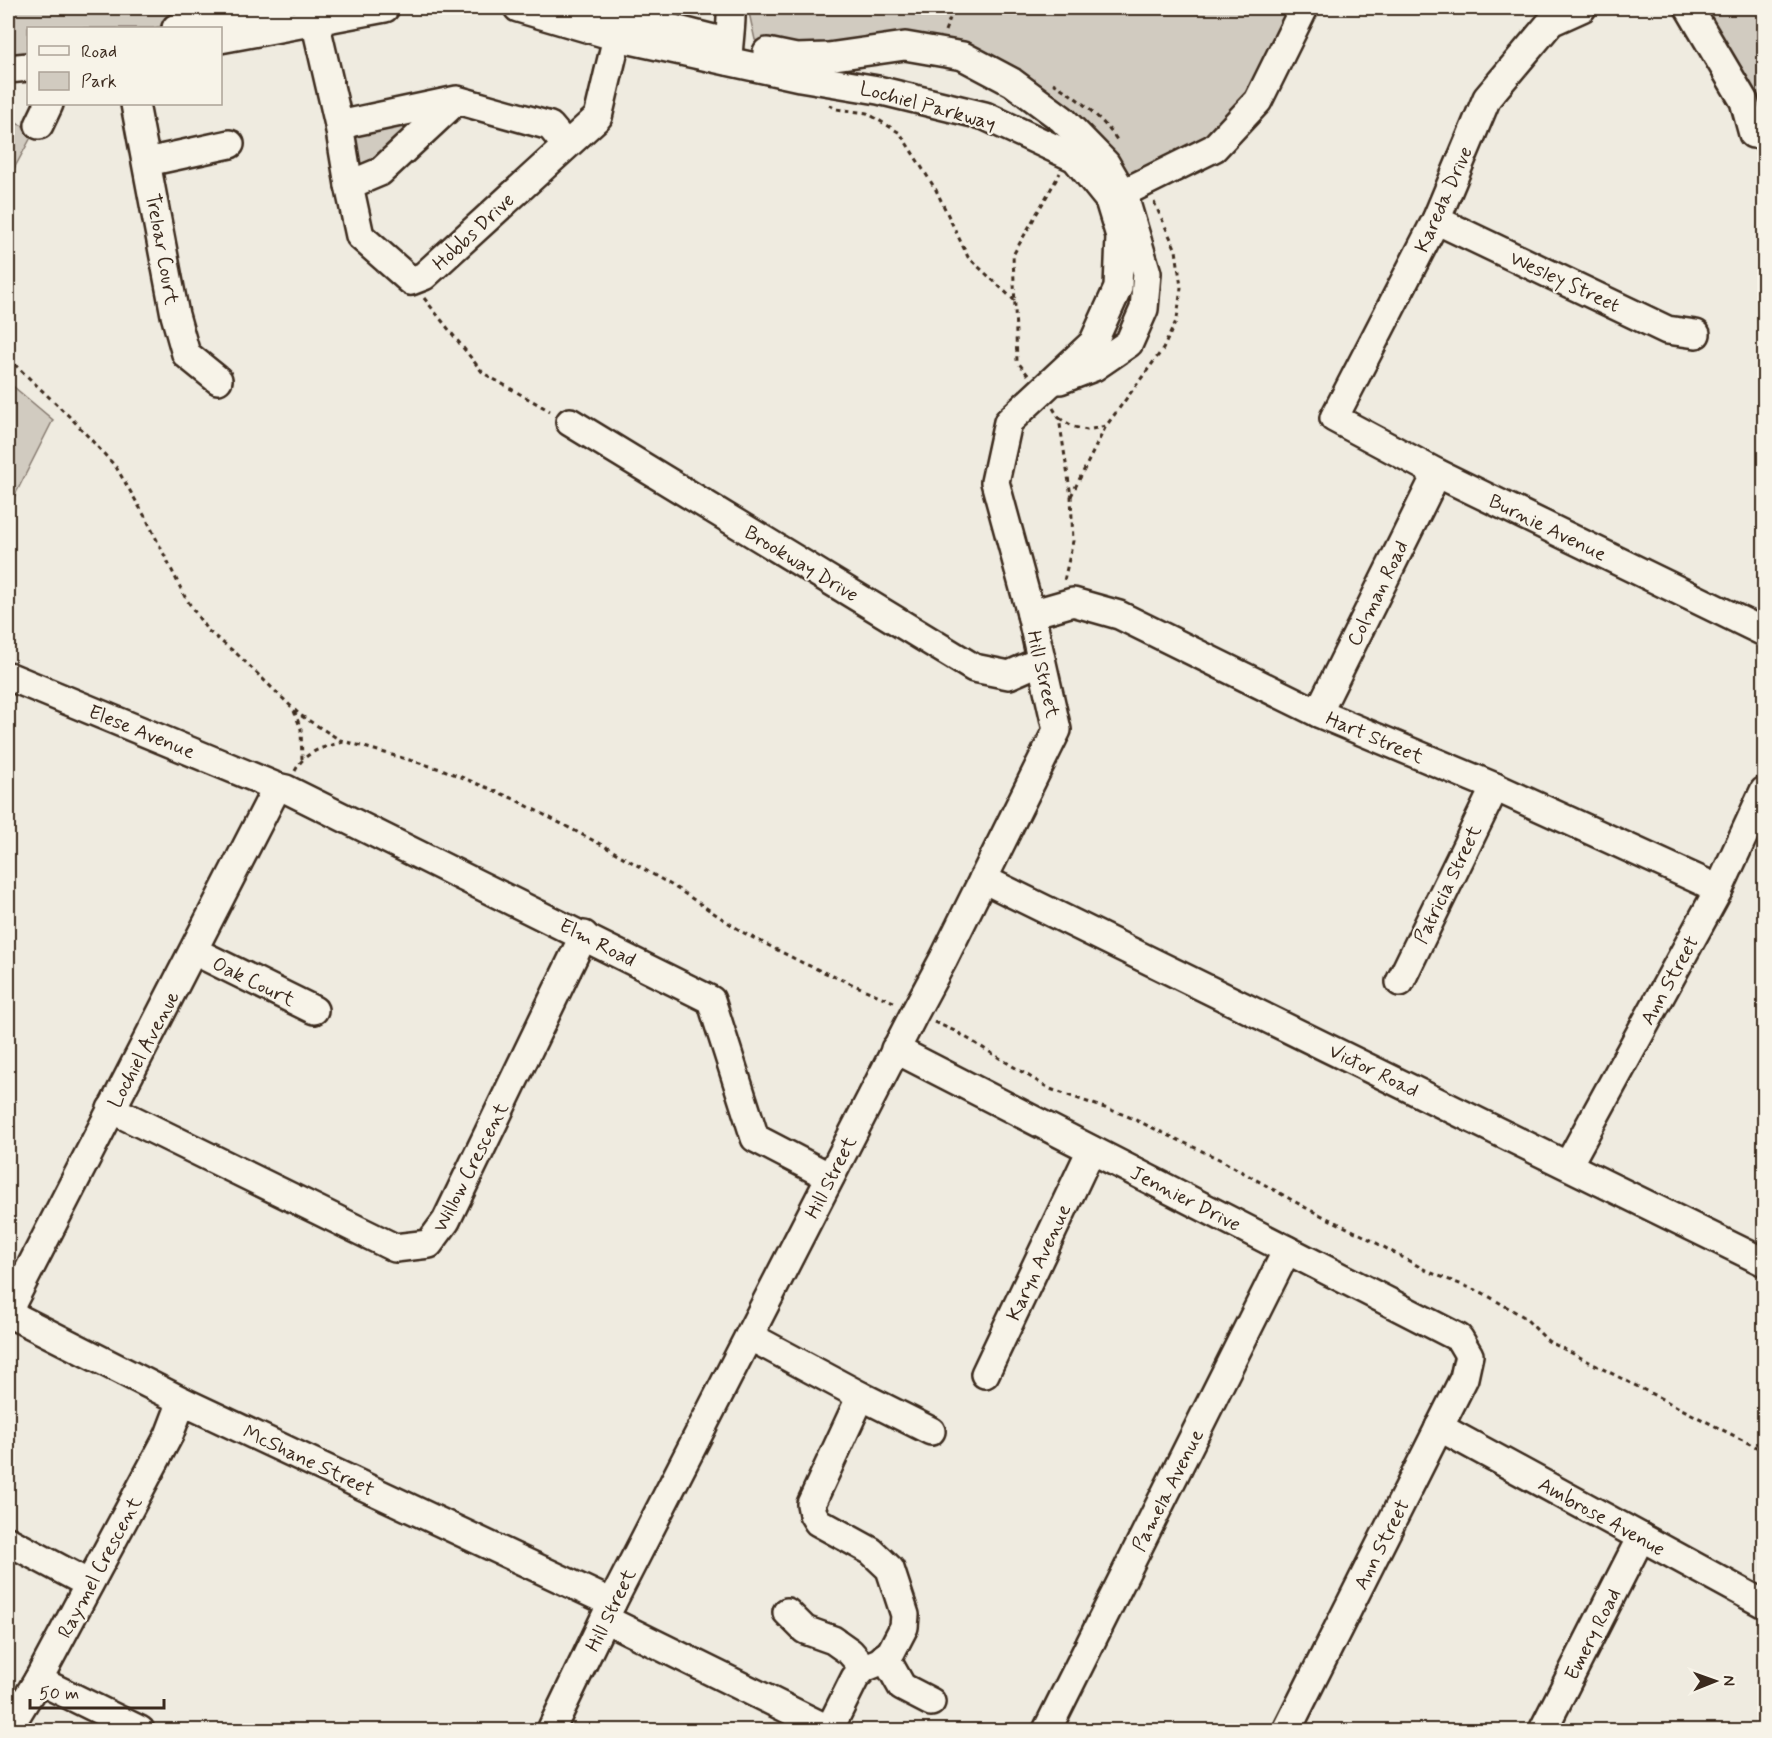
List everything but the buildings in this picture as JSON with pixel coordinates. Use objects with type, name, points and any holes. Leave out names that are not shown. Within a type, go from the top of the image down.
[{"type":"street","points":[[222,27],[280,8]]},
{"type":"street","points":[[222,28],[385,8]]},
{"type":"street","name":"Lochiel Parkway","points":[[518,8],[621,27],[728,52],[800,77],[878,90],[985,116],[1075,158],[1116,196]]},
{"type":"street","name":"Lochiel Parkway","points":[[591,8],[621,27]]},
{"type":"street","points":[[728,52],[732,31],[731,8]]},
{"type":"street","points":[[1116,196],[1214,148],[1258,101],[1304,8]]},
{"type":"street","name":"Kareda Drive","points":[[1334,418],[1436,220],[1487,98],[1544,15],[1582,8]]},
{"type":"street","points":[[1689,8],[1744,101],[1753,134]]},
{"type":"street","name":"Hobbs Drive","points":[[320,14],[360,236],[411,281],[424,276],[598,117],[621,27]]},
{"type":"street","name":"Lochiel Parkway","points":[[728,52],[796,58],[828,57],[905,46],[963,56],[1012,82],[1062,119],[1106,164],[1116,196],[1120,236],[1118,288],[1093,343],[1008,422],[995,482],[1031,614]]},
{"type":"street","points":[[8,69],[27,67]]},
{"type":"street","points":[[349,185],[380,172],[457,100]]},
{"type":"street","points":[[339,124],[457,100],[550,126],[566,145]]},
{"type":"street","name":"Treloar Court","points":[[135,105],[175,315],[186,354],[218,380]]},
{"type":"street","points":[[147,162],[230,144]]},
{"type":"street","name":"Wesley Street","points":[[1436,220],[1667,330],[1696,334]]},
{"type":"street","name":"Burnie Avenue","points":[[1334,418],[1437,473],[1764,632]]},
{"type":"street","name":"Brookway Drive","points":[[570,423],[974,668],[1009,675],[1041,661]]},
{"type":"street","name":"Colman Road","points":[[1318,713],[1437,473]]},
{"type":"street","name":"Hart Street","points":[[1031,614],[1073,602],[1119,615],[1318,713],[1495,787],[1719,889]]},
{"type":"street","name":"Hill Street","points":[[551,1731],[609,1611],[895,1049],[944,958],[1057,730],[1031,614]]},
{"type":"street","name":"Elese Avenue","points":[[8,676],[282,788]]},
{"type":"street","name":"Patricia Street","points":[[1400,982],[1495,787]]},
{"type":"street","name":"Elm Road","points":[[282,788],[584,935],[711,1000],[755,1138],[830,1177]]},
{"type":"street","name":"Lochiel Avenue","points":[[8,1312],[111,1109],[282,788]]},
{"type":"street","name":"Ann Street","points":[[1568,1165],[1719,889],[1764,792]]},
{"type":"street","name":"Victor Road","points":[[983,879],[1764,1262]]},
{"type":"street","name":"Willow Crescent","points":[[111,1109],[395,1248],[429,1244],[446,1221],[584,935]]},
{"type":"street","name":"Oak Court","points":[[194,951],[314,1010]]},
{"type":"street","name":"Jennier Drive","points":[[895,1049],[1459,1338],[1468,1355]]},
{"type":"street","name":"Karyn Avenue","points":[[985,1374],[1091,1150]]},
{"type":"street","name":"Pamela Avenue","points":[[1047,1731],[1287,1250]]},
{"type":"street","name":"McShane Street","points":[[8,1312],[182,1401],[609,1611],[830,1730]]},
{"type":"street","points":[[749,1336],[931,1431]]},
{"type":"street","name":"Ann Street","points":[[1287,1731],[1464,1378],[1468,1355]]},
{"type":"street","points":[[830,1730],[855,1678],[891,1652],[904,1626],[905,1615],[890,1569],[871,1551],[818,1522],[811,1504],[861,1396]]},
{"type":"street","name":"Raymel Crescent","points":[[8,1729],[38,1680],[169,1434],[182,1401]]},
{"type":"street","name":"Ambrose Avenue","points":[[1439,1427],[1764,1604]]},
{"type":"street","name":"Emery Road","points":[[1543,1731],[1641,1537]]},
{"type":"street","points":[[8,1541],[89,1584]]},
{"type":"street","points":[[787,1612],[805,1630],[832,1640],[850,1652],[874,1663],[902,1687],[931,1702]]},
{"type":"street","points":[[38,1680],[140,1731]]},
{"type":"path","points":[[867,113],[900,133],[936,190],[968,257],[1015,301]]},
{"type":"path","points":[[1059,606],[1073,541],[1071,496],[1059,418],[1044,390],[1017,361],[1013,255],[1064,166]]},
{"type":"path","points":[[411,281],[483,373],[570,423]]},
{"type":"path","points":[[8,358],[73,420],[116,467],[147,520],[185,597],[207,630],[237,654],[294,710],[340,740],[444,770],[512,798],[604,846],[673,886],[744,933],[805,964],[957,1032],[1050,1089],[1125,1114],[1219,1159],[1308,1209],[1362,1235],[1429,1272],[1483,1293],[1524,1317],[1548,1341],[1764,1451]]},
{"type":"path","points":[[1071,496],[1106,426]]},
{"type":"path","points":[[294,710],[301,729],[302,759]]},
{"type":"path","points":[[282,788],[302,759],[317,749],[345,742]]},
{"type":"green space","points":[[8,8],[205,8],[192,20],[158,27],[27,27],[27,57],[8,56]]},
{"type":"green space","points":[[748,8],[1297,8],[1255,90],[1199,147],[1122,180],[955,47],[785,51],[755,40]]},
{"type":"green space","points":[[1701,8],[1764,8],[1764,109]]},
{"type":"green space","points":[[424,113],[373,172],[357,168],[347,137]]},
{"type":"green space","points":[[8,116],[18,124],[35,130],[9,178],[8,176]]},
{"type":"green space","points":[[8,382],[53,420],[8,509]]}]
